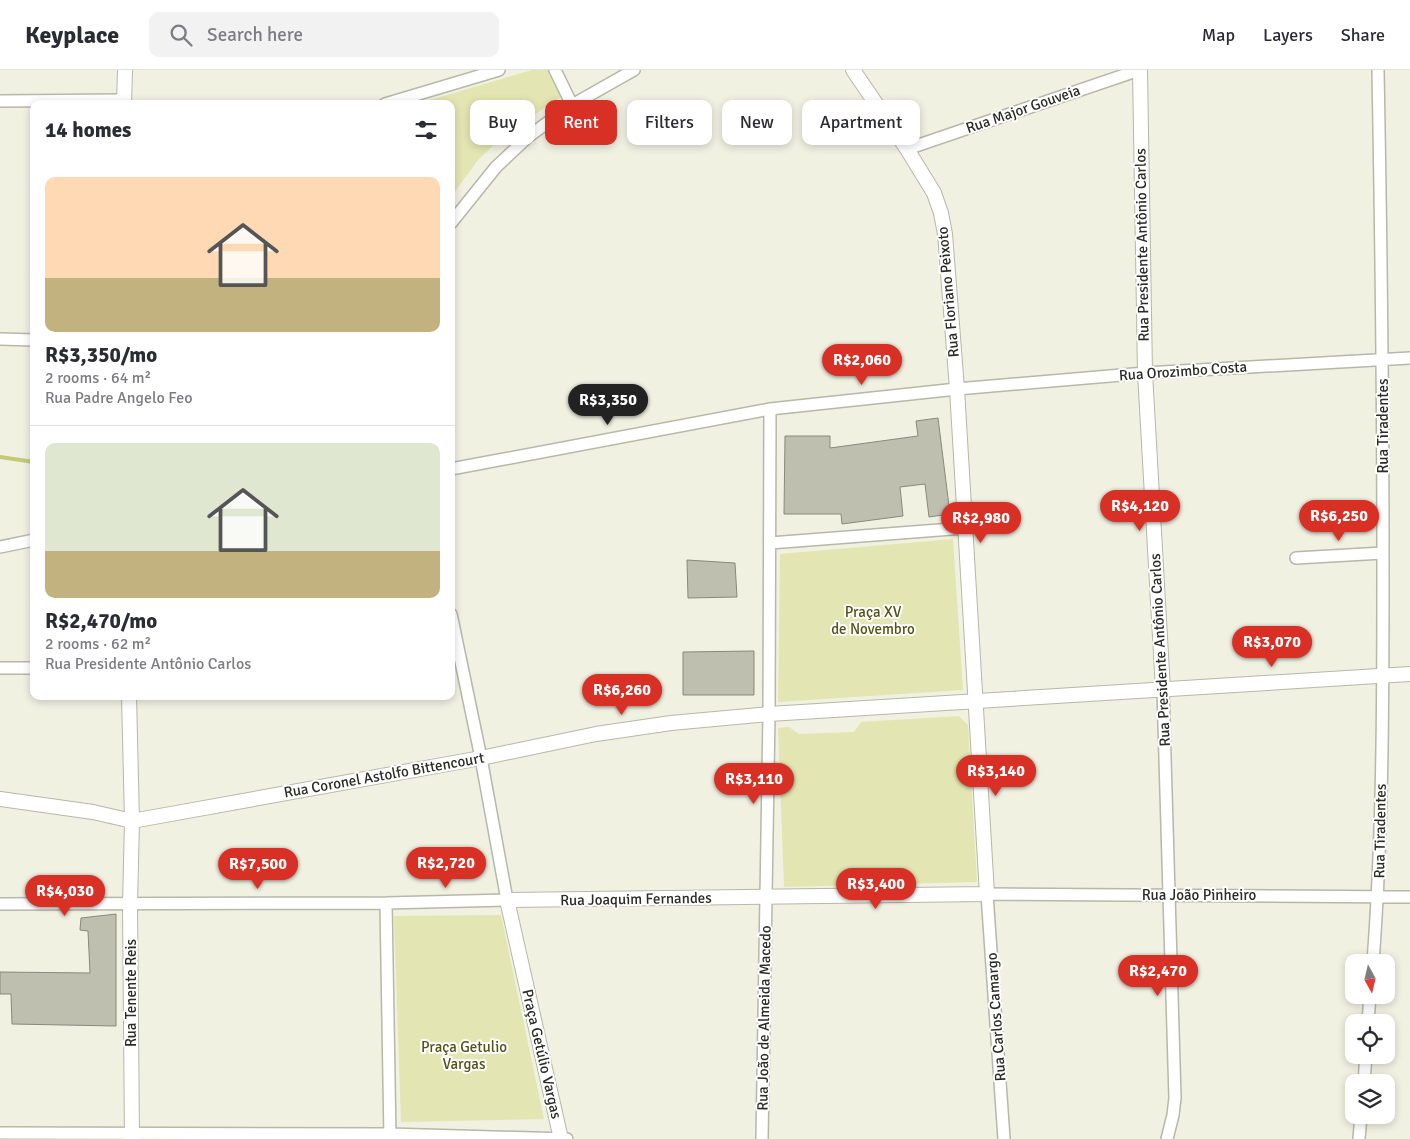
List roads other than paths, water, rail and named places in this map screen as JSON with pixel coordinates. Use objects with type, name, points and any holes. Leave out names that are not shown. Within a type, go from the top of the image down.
[{"type":"street","points":[[124,100],[125,70]]},
{"type":"street","points":[[398,100],[499,70]]},
{"type":"street","points":[[555,70],[570,100]]},
{"type":"street","points":[[581,100],[634,70]]},
{"type":"street","name":"Rua Floriano Peixoto","points":[[853,70],[907,149],[934,193],[941,212],[945,234],[957,389]]},
{"type":"street","name":"Rua Major Gouveia","points":[[907,149],[1139,70]]},
{"type":"street","name":"Rua Presidente Antônio Carlos","points":[[1139,70],[1145,373],[1163,690],[1175,1098],[1174,1115],[1167,1139]]},
{"type":"street","name":"Rua Tiradentes","points":[[1374,954],[1378,895],[1383,676],[1383,360],[1378,70]]},
{"type":"street","points":[[0,100],[30,100]]},
{"type":"street","points":[[455,218],[496,167],[529,136],[545,124]]},
{"type":"street","points":[[0,339],[30,340]]},
{"type":"street","name":"Rua Orozimbo Costa","points":[[957,389],[1145,373],[1410,358]]},
{"type":"street","points":[[455,468],[770,409],[957,389],[987,894],[765,897],[769,714],[770,409]]},
{"type":"street","points":[[770,543],[965,528]]},
{"type":"street","points":[[0,547],[30,541]]},
{"type":"street","points":[[1296,558],[1383,553]]},
{"type":"street","points":[[0,904],[386,903],[507,900],[481,758],[455,633]]},
{"type":"street","points":[[0,668],[30,668]]},
{"type":"street","points":[[769,714],[1410,674]]},
{"type":"street","name":"Rua Tenente Reis","points":[[129,700],[132,821],[130,904],[132,1136]]},
{"type":"street","name":"Rua Coronel Astolfo Bittencourt","points":[[0,798],[93,812],[132,821],[481,758],[596,734],[671,723],[769,714]]},
{"type":"street","name":"Rua João Pinheiro","points":[[987,894],[1168,896],[1378,895],[1410,897]]},
{"type":"street","name":"Rua Carlos Camargo","points":[[987,894],[1004,1139]]},
{"type":"street","name":"Rua Joaquim Fernandes","points":[[507,900],[765,897]]},
{"type":"street","name":"Rua João de Almeida Macedo","points":[[762,1139],[765,897]]},
{"type":"street","name":"Praça Getúlio Vargas","points":[[0,1133],[132,1136],[561,1139],[507,900]]},
{"type":"street","points":[[386,903],[390,1137]]},
{"type":"street","points":[[1359,1139],[1360,1124]]},
{"type":"street","points":[[561,1139],[567,1139]]},
{"type":"waterway","points":[[0,457],[30,461]]},
{"type":"park label","name":"Praça XV de Novembro","points":[[873,620]]},
{"type":"park label","name":"Praça Getulio Vargas","points":[[464,1056]]}]
